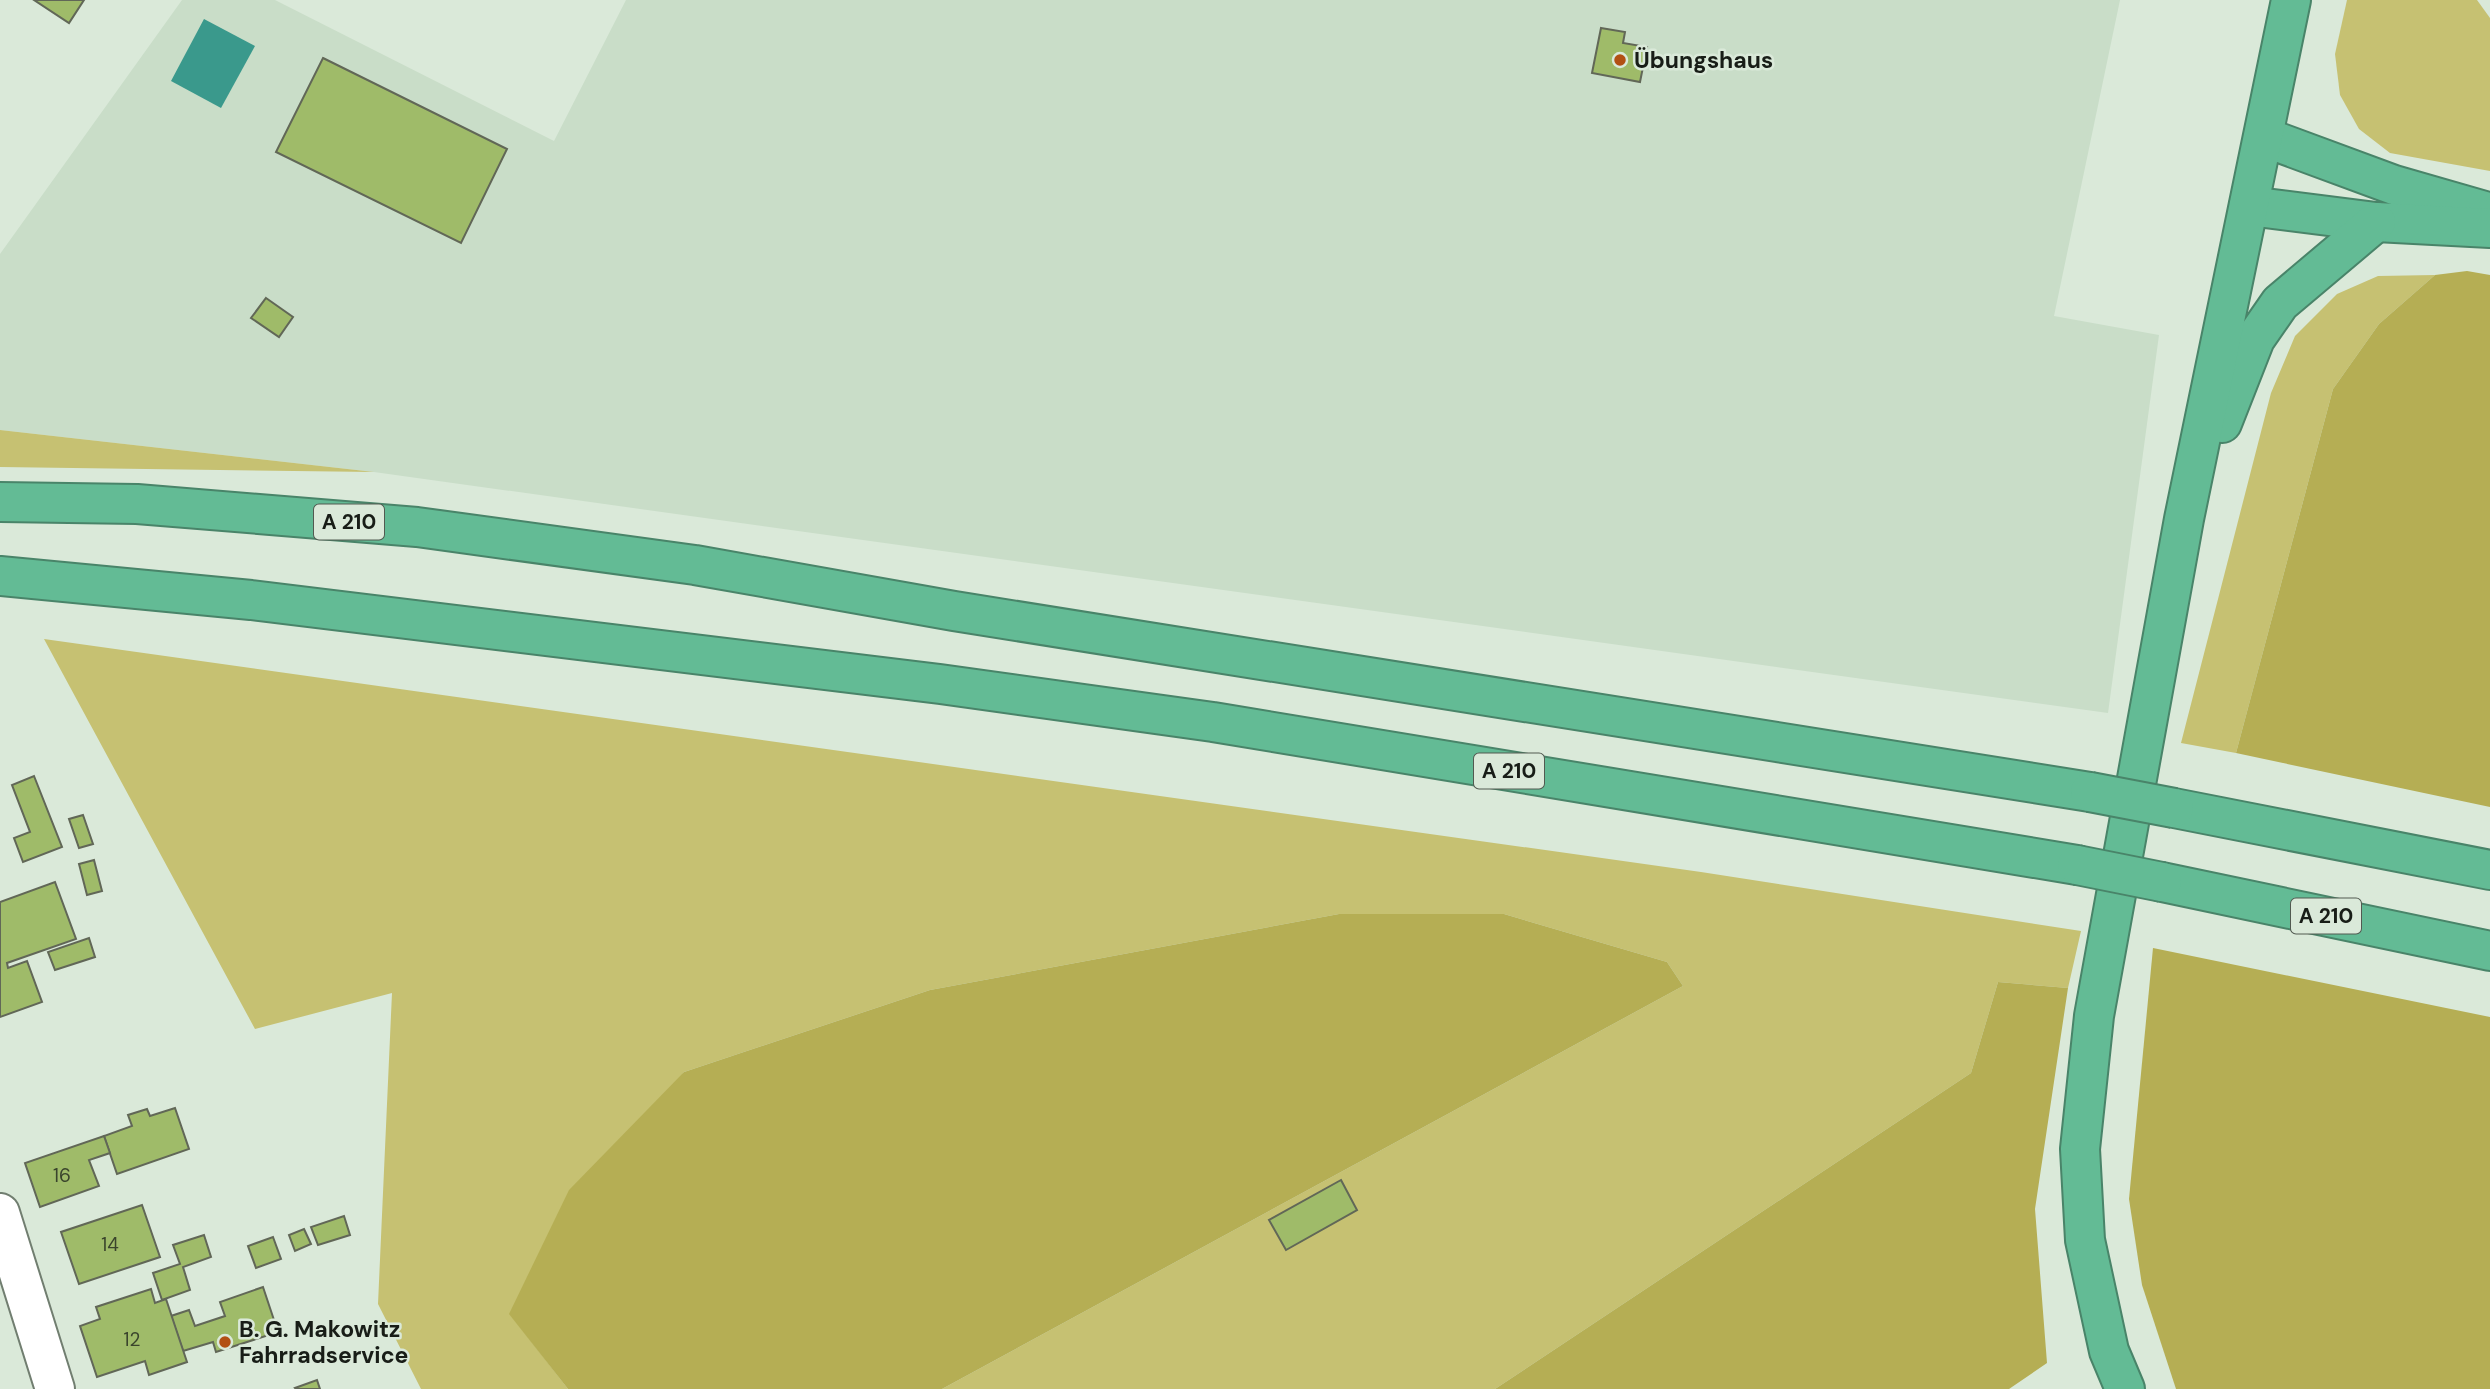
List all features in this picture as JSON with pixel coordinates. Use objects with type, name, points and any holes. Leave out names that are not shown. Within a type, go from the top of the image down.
[{"type":"highway","points":[[2125,1389],[2109,1351],[2085,1240],[2080,1149],[2094,1016],[2184,519],[2291,0]]},
{"type":"highway","points":[[2264,137],[2394,185],[2490,213]]},
{"type":"highway","points":[[2249,206],[2376,222],[2490,228]]},
{"type":"highway","points":[[2184,519],[2255,339],[2280,303],[2376,222]]},
{"type":"highway","name":"A 210","points":[[0,502],[137,504],[417,527],[695,565],[954,611],[2090,792],[2490,870]]},
{"type":"highway","name":"A 210","points":[[0,576],[265,602],[940,684],[1213,722],[2077,865],[2490,951]]},
{"type":"street","points":[[0,1213],[55,1389]]},
{"type":"shaded area","points":[[182,0],[275,0],[554,141],[626,0],[2120,0],[2054,316],[2159,335],[2108,713],[374,472],[0,430],[0,254]]},
{"type":"shaded area","points":[[2347,0],[2477,0],[2490,18],[2490,171],[2390,153],[2359,129],[2340,95],[2335,54]]},
{"type":"shaded area","points":[[2467,271],[2490,275],[2490,807],[2236,753],[2333,389],[2379,324],[2435,275]]},
{"type":"shaded area","points":[[2435,275],[2379,324],[2333,389],[2236,753],[2181,743],[2271,393],[2295,336],[2337,294],[2378,276]]},
{"type":"shaded area","points":[[0,430],[374,472],[0,467]]},
{"type":"shaded area","points":[[44,639],[1701,872],[2081,931],[2068,988],[1998,982],[1971,1073],[1495,1389],[942,1389],[1683,986],[1667,962],[1504,914],[1339,914],[930,990],[684,1072],[510,1314],[568,1389],[421,1389],[378,1304],[392,993],[255,1029]]},
{"type":"shaded area","points":[[1339,914],[1504,914],[1667,962],[1683,986],[942,1389],[568,1389],[509,1314],[569,1190],[684,1072],[930,990]]},
{"type":"shaded area","points":[[2153,948],[2490,1017],[2490,1389],[2176,1389],[2142,1285],[2129,1199]]},
{"type":"shaded area","points":[[1998,982],[2068,988],[2035,1209],[2047,1363],[2009,1389],[1495,1389],[1971,1073]]},
{"type":"water","points":[[204,19],[255,46],[221,108],[171,81]]},
{"type":"building","points":[[34,0],[84,0],[69,23]]},
{"type":"building","name":"Übungshaus","points":[[1601,28],[1625,32],[1623,43],[1647,47],[1640,82],[1592,73]]},
{"type":"building","points":[[323,58],[507,149],[461,243],[276,152]]},
{"type":"building","points":[[266,298],[293,317],[279,337],[251,318]]},
{"type":"building","points":[[34,776],[62,847],[23,862],[14,838],[30,832],[12,785]]},
{"type":"building","points":[[83,815],[93,844],[79,848],[69,819]]},
{"type":"building","points":[[94,860],[102,891],[87,895],[79,864]]},
{"type":"building","points":[[55,882],[76,939],[7,963],[8,968],[27,961],[42,1002],[0,1017],[0,902]]},
{"type":"building","points":[[89,938],[95,957],[55,970],[48,952]]},
{"type":"building","points":[[175,1108],[189,1149],[117,1174],[104,1136],[132,1126],[128,1115],[147,1109],[150,1116]]},
{"type":"building","points":[[104,1136],[110,1153],[89,1160],[99,1186],[40,1207],[25,1163]]},
{"type":"building","points":[[1341,1180],[1357,1210],[1286,1250],[1269,1220]]},
{"type":"building","points":[[142,1205],[160,1257],[79,1284],[61,1232]]},
{"type":"building","points":[[344,1216],[350,1235],[318,1245],[311,1227]]},
{"type":"building","points":[[304,1229],[311,1244],[295,1251],[289,1235]]},
{"type":"building","points":[[204,1235],[211,1257],[183,1267],[190,1290],[162,1300],[153,1273],[180,1264],[173,1245]]},
{"type":"building","points":[[273,1237],[281,1259],[256,1268],[248,1246]]},
{"type":"building","points":[[263,1287],[278,1332],[216,1352],[213,1342],[183,1351],[171,1316],[189,1310],[195,1326],[225,1316],[220,1302]]},
{"type":"building","points":[[151,1289],[155,1303],[166,1299],[187,1362],[149,1375],[145,1361],[97,1377],[80,1326],[100,1319],[96,1307]]},
{"type":"building","points":[[317,1380],[320,1389],[295,1388]]},
{"type":"place","name":"Übungshaus","points":[[1620,60]]},
{"type":"place","name":"B. G. Makowitz Fahrradservice","points":[[225,1342]]}]
